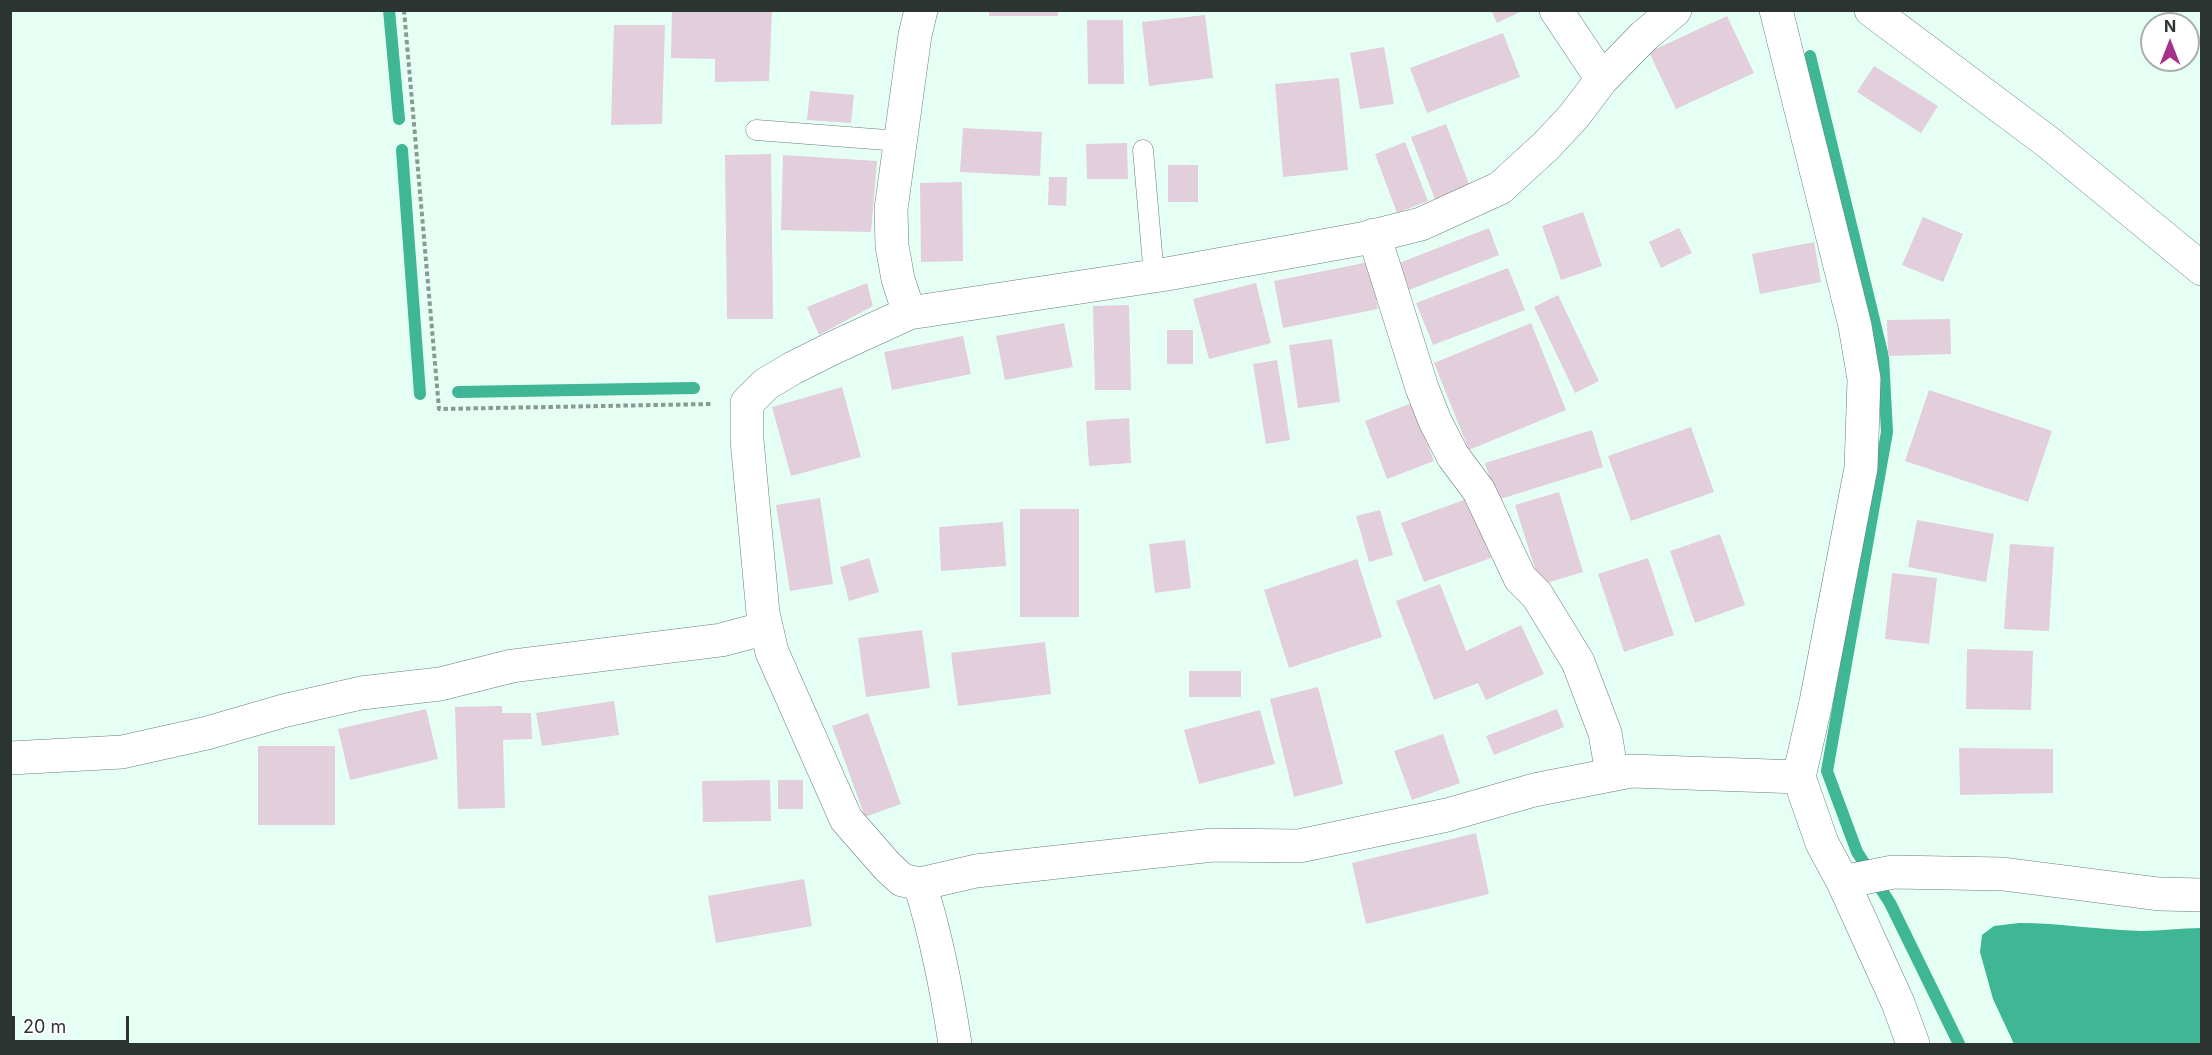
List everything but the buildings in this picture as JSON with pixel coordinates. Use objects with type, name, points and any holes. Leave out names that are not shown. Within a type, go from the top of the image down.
[{"type":"street","points":[[909,313],[898,279],[892,246],[891,209],[915,34],[921,10]]},
{"type":"street","points":[[1556,10],[1602,79]]},
{"type":"street","points":[[1675,10],[1644,36],[1602,79],[1574,116],[1546,146],[1500,188],[1420,224],[1374,235],[1154,276],[909,313],[835,346],[766,384],[747,403],[747,440],[765,628],[772,652],[846,819],[902,880],[920,884],[976,871],[1213,845],[1299,846],[1447,815],[1534,790],[1631,771],[1799,777]]},
{"type":"street","points":[[1776,10],[1854,327],[1864,379],[1861,468],[1816,702],[1799,777],[1822,843],[1843,882],[1898,1003],[1912,1044]]},
{"type":"street","points":[[1871,10],[2049,143],[2202,269]]},
{"type":"street","points":[[1374,235],[1422,388],[1435,421],[1453,456],[1479,491],[1520,578],[1536,595],[1578,662],[1605,733],[1612,774]]},
{"type":"street","points":[[10,758],[122,752],[207,733],[283,711],[361,693],[440,684],[512,666],[721,640],[765,628]]},
{"type":"street","points":[[1843,882],[1893,872],[2003,874],[2159,894],[2202,895]]},
{"type":"street","points":[[920,884],[939,959],[955,1044]]},
{"type":"lane","points":[[756,129],[900,141]]},
{"type":"lane","points":[[1143,150],[1154,276]]},
{"type":"path","points":[[404,10],[439,408],[747,403]]},
{"type":"shaded area","points":[[2019,923],[2141,931],[2201,928],[2201,1044],[2014,1044],[1993,999],[1980,952],[1982,935],[1994,926]]},
{"type":"waterway","points":[[389,10],[399,119]]},
{"type":"waterway","points":[[1810,56],[1883,357],[1887,432],[1827,771],[1857,852],[1890,903],[1959,1044]]},
{"type":"waterway","points":[[402,150],[420,394]]},
{"type":"waterway","points":[[458,392],[694,388]]}]
